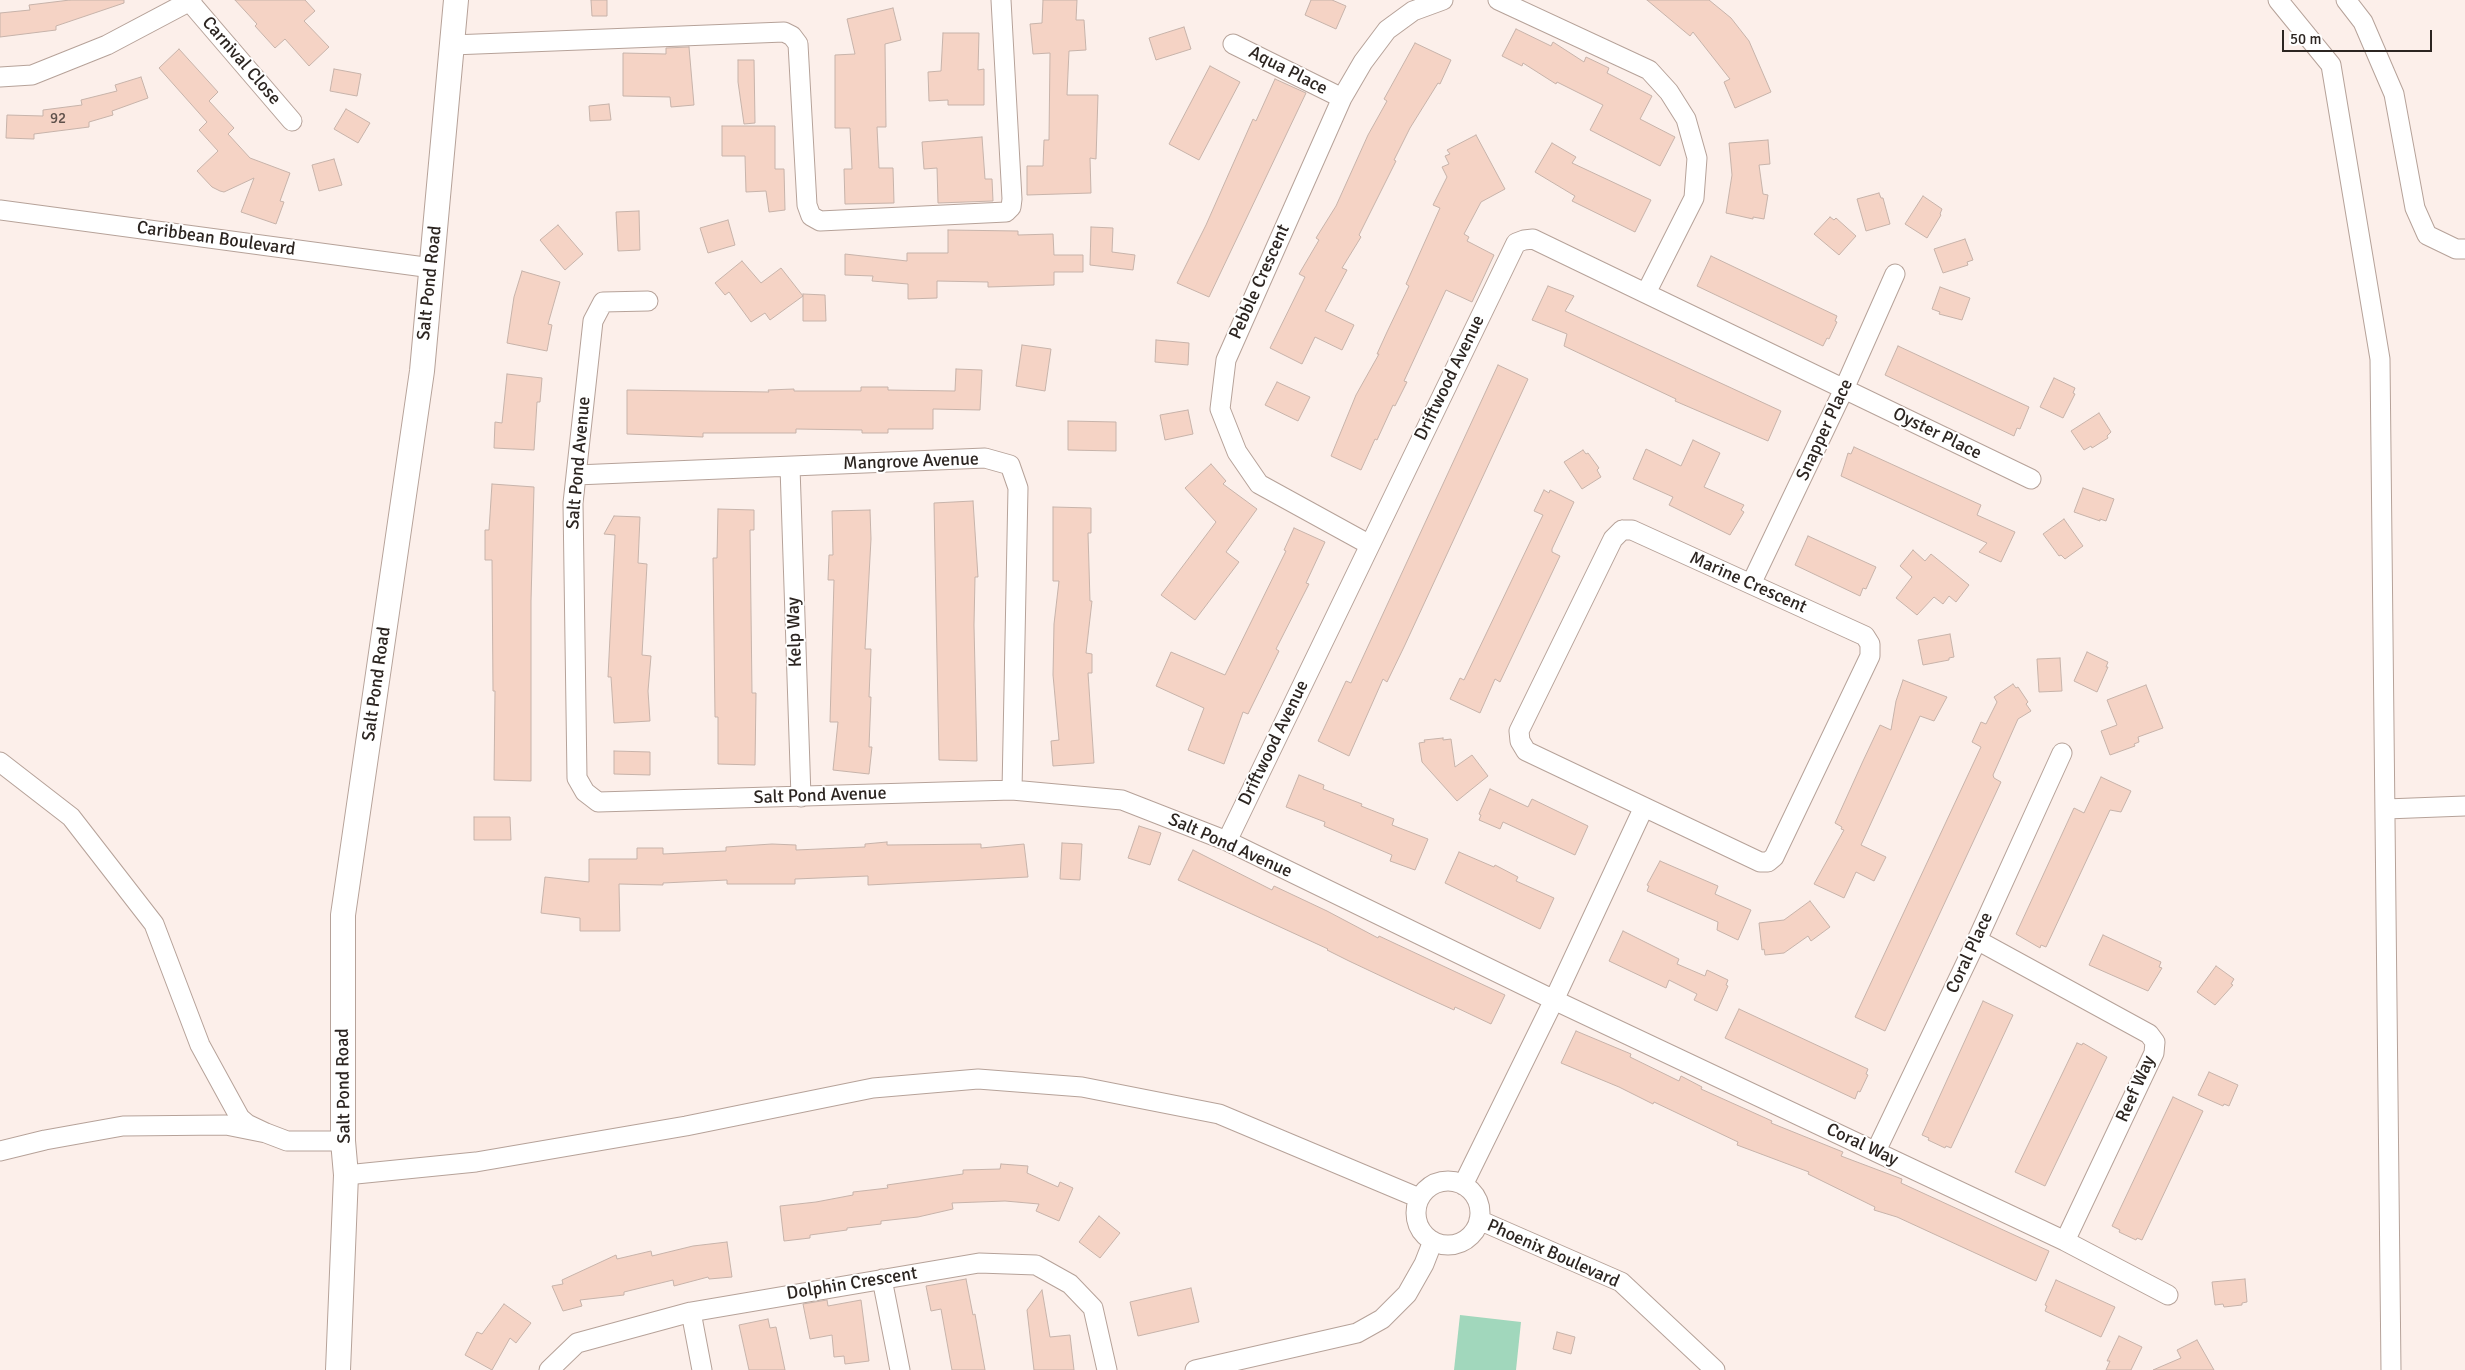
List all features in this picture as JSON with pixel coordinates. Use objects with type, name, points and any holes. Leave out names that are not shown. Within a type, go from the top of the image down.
[{"type":"street","name":"Salt Pond Road","points":[[338,1370],[346,1176],[343,1141],[343,915],[419,390],[456,0]]},
{"type":"street","points":[[452,45],[784,32],[792,36],[798,44],[807,205],[811,216],[820,221],[1006,212],[1011,207],[1012,199],[1001,0]]},
{"type":"street","name":"Pebble Crescent","points":[[1370,545],[1259,484],[1237,452],[1220,409],[1226,360],[1342,98],[1362,62],[1387,30],[1413,12],[1443,0]]},
{"type":"street","points":[[1498,0],[1649,70],[1670,92],[1686,119],[1697,158],[1694,198],[1646,293]]},
{"type":"street","points":[[2278,0],[2332,65],[2380,359],[2391,1370]]},
{"type":"street","points":[[2346,0],[2364,22],[2394,94],[2414,208],[2427,235],[2456,249],[2465,249]]},
{"type":"street","points":[[0,77],[32,74],[99,48],[191,1]]},
{"type":"street","name":"Carnival Close","points":[[191,1],[292,121]]},
{"type":"street","name":"Aqua Place","points":[[1233,44],[1342,98]]},
{"type":"street","name":"Caribbean Boulevard","points":[[0,210],[432,268]]},
{"type":"street","name":"Driftwood Avenue","points":[[1227,841],[1516,243],[1534,239],[1844,389]]},
{"type":"street","name":"Snapper Place","points":[[1751,584],[1844,389],[1895,274]]},
{"type":"street","name":"Salt Pond Avenue","points":[[648,301],[603,302],[593,321],[573,503],[577,778],[586,792],[598,802],[1012,790],[1122,800],[1227,841],[1554,1000]]},
{"type":"street","name":"Oyster Place","points":[[1844,389],[2031,479]]},
{"type":"street","name":"Mangrove Avenue","points":[[576,475],[985,458],[1010,465],[1018,488],[1012,790]]},
{"type":"street","name":"Kelp Way","points":[[790,467],[801,797]]},
{"type":"street","name":"Marine Crescent","points":[[1622,530],[1632,530],[1751,584],[1865,636],[1870,644],[1870,656],[1774,857],[1768,862],[1760,862],[1526,751],[1520,741],[1519,731],[1614,539],[1622,530]]},
{"type":"street","name":"Coral Place","points":[[1876,1151],[1977,940],[2062,753]]},
{"type":"street","points":[[0,762],[71,817],[154,924],[200,1045],[240,1118],[247,1124],[286,1141],[343,1141]]},
{"type":"street","points":[[2386,810],[2465,806]]},
{"type":"street","points":[[1463,1185],[1554,1000],[1644,807]]},
{"type":"street","name":"Reef Way","points":[[1977,940],[2149,1034],[2155,1042],[2154,1052],[2065,1241]]},
{"type":"street","name":"Coral Way","points":[[1554,1000],[2065,1241],[2168,1295]]},
{"type":"street","points":[[346,1176],[476,1162],[686,1126],[873,1088],[978,1080],[1082,1087],[1219,1114],[1419,1198]]},
{"type":"street","points":[[0,1151],[45,1140],[123,1126],[226,1125],[266,1133]]},
{"type":"street","points":[[1446,1180],[1463,1185],[1470,1190],[1479,1204],[1479,1220],[1469,1237],[1461,1242],[1442,1244],[1433,1241],[1419,1227],[1416,1208],[1419,1198],[1430,1186],[1438,1182],[1446,1180]]},
{"type":"street","name":"Phoenix Boulevard","points":[[1479,1220],[1621,1282],[1715,1370]]},
{"type":"street","points":[[1195,1370],[1357,1333],[1382,1319],[1407,1294],[1424,1264],[1433,1241]]},
{"type":"street","name":"Dolphin Crescent","points":[[549,1370],[577,1343],[690,1312],[979,1263],[1036,1265],[1070,1284],[1093,1308],[1107,1370]]},
{"type":"street","points":[[882,1279],[900,1370]]},
{"type":"street","points":[[690,1312],[702,1370]]},
{"type":"green space","points":[[1460,1315],[1521,1322],[1516,1370],[1454,1370]]},
{"type":"building","points":[[70,0],[124,0],[124,3],[56,26],[56,30],[0,37],[0,13],[30,10],[29,5]]},
{"type":"building","points":[[235,0],[305,0],[315,11],[304,21],[329,47],[309,66],[285,39],[275,48],[255,26],[257,24]]},
{"type":"building","points":[[591,0],[607,0],[607,16],[592,16]]},
{"type":"building","points":[[1043,0],[1077,0],[1076,20],[1084,20],[1086,50],[1069,51],[1067,95],[1098,95],[1096,159],[1090,158],[1091,193],[1027,195],[1027,166],[1043,166],[1044,140],[1049,140],[1050,53],[1033,54],[1030,24],[1042,23]]},
{"type":"building","points":[[1311,0],[1332,0],[1346,6],[1336,29],[1305,15]]},
{"type":"building","points":[[1647,0],[1709,0],[1731,18],[1749,41],[1771,92],[1735,108],[1724,82],[1730,79],[1693,32],[1690,36]]},
{"type":"building","points":[[893,8],[901,40],[885,44],[886,127],[877,127],[879,168],[893,168],[894,203],[845,204],[844,169],[852,169],[850,128],[835,128],[835,55],[855,54],[847,19]]},
{"type":"building","points":[[1184,27],[1191,49],[1156,60],[1149,38]]},
{"type":"building","points":[[1516,29],[1551,46],[1553,42],[1584,62],[1586,57],[1609,68],[1607,73],[1652,96],[1640,119],[1675,137],[1660,166],[1590,130],[1603,105],[1557,82],[1556,84],[1523,63],[1522,66],[1502,56]]},
{"type":"building","points":[[943,33],[979,33],[978,70],[984,69],[984,105],[948,105],[948,100],[929,101],[928,72],[941,71]]},
{"type":"building","points":[[1415,43],[1451,60],[1440,84],[1438,83],[1410,128],[1394,160],[1396,161],[1359,235],[1361,237],[1342,268],[1347,270],[1325,311],[1354,325],[1342,350],[1315,337],[1302,364],[1270,348],[1305,277],[1299,274],[1319,240],[1316,238],[1336,206],[1368,135],[1387,101],[1384,99]]},
{"type":"building","points":[[689,47],[694,105],[671,107],[670,97],[623,96],[623,53],[666,54],[666,48]]},
{"type":"building","points":[[179,49],[218,92],[209,101],[234,128],[228,134],[250,158],[290,173],[280,201],[284,202],[276,224],[241,212],[254,178],[224,192],[212,187],[197,171],[218,151],[199,130],[207,122],[159,68]]},
{"type":"building","points":[[738,60],[754,60],[755,123],[744,124],[738,82]]},
{"type":"building","points":[[1210,66],[1240,82],[1199,160],[1169,144]]},
{"type":"building","points":[[334,69],[361,74],[357,96],[330,91]]},
{"type":"building","points":[[141,77],[148,98],[112,111],[113,115],[89,122],[89,127],[34,134],[34,139],[6,138],[7,115],[43,116],[43,110],[82,105],[81,100],[117,91],[115,85]]},
{"type":"building","points":[[1275,79],[1306,93],[1209,297],[1177,283],[1206,225],[1253,119],[1256,121]]},
{"type":"building","points":[[609,104],[611,120],[590,121],[589,106]]},
{"type":"building","points":[[346,109],[370,123],[358,143],[334,129]]},
{"type":"building","points":[[722,126],[775,126],[775,169],[784,169],[785,210],[769,212],[766,191],[746,192],[745,156],[722,156]]},
{"type":"building","points":[[1476,135],[1505,189],[1481,202],[1464,234],[1469,237],[1467,241],[1494,255],[1472,302],[1446,290],[1404,381],[1407,382],[1395,406],[1393,405],[1377,440],[1375,439],[1361,470],[1331,456],[1356,395],[1379,354],[1377,354],[1409,286],[1406,284],[1440,208],[1433,205],[1447,177],[1442,167],[1449,164],[1445,156],[1450,154],[1447,150]]},
{"type":"building","points":[[982,137],[985,179],[992,179],[993,201],[938,203],[937,168],[924,169],[922,142]]},
{"type":"building","points":[[1768,140],[1770,164],[1759,165],[1763,194],[1768,195],[1764,219],[1753,217],[1753,219],[1726,213],[1732,175],[1729,143]]},
{"type":"building","points":[[1552,143],[1576,157],[1572,163],[1651,200],[1635,232],[1572,201],[1575,196],[1535,172]]},
{"type":"building","points":[[334,159],[342,185],[319,191],[312,165]]},
{"type":"building","points":[[1879,193],[1881,198],[1883,198],[1890,224],[1866,231],[1857,199]]},
{"type":"building","points":[[1923,196],[1942,209],[1941,215],[1927,238],[1905,224]]},
{"type":"building","points":[[639,211],[640,250],[618,251],[616,212]]},
{"type":"building","points":[[1830,217],[1834,220],[1836,218],[1856,236],[1839,255],[1814,234]]},
{"type":"building","points":[[728,220],[735,245],[708,253],[700,228]]},
{"type":"building","points":[[558,225],[583,254],[565,270],[540,240]]},
{"type":"building","points":[[1091,227],[1113,228],[1112,252],[1135,255],[1133,270],[1090,265]]},
{"type":"building","points":[[948,230],[1018,231],[1018,235],[1053,234],[1054,255],[1083,255],[1083,272],[1054,272],[1054,285],[988,287],[988,282],[937,281],[937,298],[908,299],[908,284],[872,281],[873,276],[845,275],[845,254],[907,261],[907,253],[948,253]]},
{"type":"building","points":[[1965,239],[1973,260],[1967,262],[1968,265],[1943,273],[1934,249]]},
{"type":"building","points":[[1711,256],[1837,316],[1835,321],[1837,322],[1829,339],[1827,338],[1823,346],[1697,286]]},
{"type":"building","points":[[742,261],[761,283],[781,268],[803,296],[770,320],[765,313],[751,322],[729,292],[725,295],[715,283]]},
{"type":"building","points":[[522,271],[560,282],[548,324],[552,325],[547,351],[507,343],[514,297]]},
{"type":"building","points":[[1548,286],[1574,296],[1565,311],[1781,411],[1768,441],[1675,401],[1676,399],[1564,346],[1567,334],[1532,320]]},
{"type":"building","points":[[1940,287],[1970,298],[1962,320],[1939,314],[1940,312],[1932,309]]},
{"type":"building","points":[[803,294],[825,295],[826,321],[803,321]]},
{"type":"building","points":[[1156,340],[1189,343],[1188,365],[1155,362]]},
{"type":"building","points":[[1022,345],[1051,349],[1045,391],[1016,386]]},
{"type":"building","points":[[1898,346],[2029,407],[2020,429],[2017,428],[2014,436],[1885,375]]},
{"type":"building","points":[[1498,365],[1528,379],[1404,647],[1387,682],[1383,679],[1349,756],[1318,741],[1346,681],[1351,683]]},
{"type":"building","points":[[956,369],[982,370],[980,410],[933,409],[933,429],[888,429],[888,433],[862,433],[862,430],[796,429],[796,433],[703,433],[703,437],[627,434],[627,390],[769,392],[768,390],[794,389],[794,391],[861,391],[861,387],[888,387],[888,390],[955,391]]},
{"type":"building","points":[[507,374],[542,378],[540,402],[537,402],[534,450],[494,448],[495,422],[502,423]]},
{"type":"building","points":[[2054,378],[2075,388],[2073,393],[2075,394],[2063,418],[2040,407]]},
{"type":"building","points":[[1277,382],[1310,397],[1298,421],[1265,405]]},
{"type":"building","points":[[1188,410],[1193,434],[1165,440],[1160,415]]},
{"type":"building","points":[[2099,413],[2111,432],[2107,436],[2108,438],[2092,448],[2091,446],[2084,450],[2071,431]]},
{"type":"building","points":[[1068,421],[1116,422],[1116,451],[1068,450]]},
{"type":"building","points":[[1693,440],[1720,453],[1704,487],[1744,505],[1741,510],[1744,512],[1730,535],[1669,505],[1673,497],[1633,479],[1646,449],[1681,466]]},
{"type":"building","points":[[1854,447],[1981,505],[1977,515],[2015,532],[2001,562],[1979,552],[1987,543],[1841,476],[1848,453],[1851,454]]},
{"type":"building","points":[[1583,450],[1586,454],[1588,453],[1599,468],[1597,470],[1601,477],[1582,489],[1564,462]]},
{"type":"building","points":[[1211,464],[1226,481],[1223,484],[1257,509],[1226,552],[1239,562],[1195,620],[1161,595],[1216,522],[1185,488]]},
{"type":"building","points":[[492,484],[534,487],[531,601],[531,781],[494,780],[495,691],[493,691],[492,560],[485,560],[485,530],[489,530]]},
{"type":"building","points":[[2083,488],[2114,499],[2106,521],[2100,519],[2100,521],[2074,512]]},
{"type":"building","points":[[1544,490],[1549,493],[1550,490],[1574,502],[1552,549],[1552,552],[1560,556],[1500,682],[1495,679],[1480,713],[1450,699],[1460,678],[1464,680],[1543,515],[1534,511]]},
{"type":"building","points":[[973,501],[978,577],[975,577],[974,625],[977,761],[939,760],[934,503]]},
{"type":"building","points":[[1053,507],[1091,508],[1091,533],[1088,533],[1090,601],[1092,601],[1086,653],[1092,654],[1092,673],[1088,673],[1094,763],[1053,766],[1051,741],[1059,740],[1053,675],[1054,624],[1059,581],[1053,581]]},
{"type":"building","points":[[718,509],[754,510],[754,530],[750,530],[752,693],[756,693],[755,765],[718,764],[718,717],[715,717],[713,558],[717,558]]},
{"type":"building","points":[[870,510],[871,539],[865,649],[871,649],[869,747],[872,747],[869,774],[833,770],[838,722],[830,722],[834,580],[828,580],[829,555],[833,555],[832,511]]},
{"type":"building","points":[[614,516],[640,517],[638,563],[647,564],[642,655],[651,656],[648,691],[650,721],[614,723],[611,677],[608,677],[615,535],[604,534]]},
{"type":"building","points":[[2064,519],[2083,546],[2065,559],[2061,555],[2059,556],[2043,534]]},
{"type":"building","points":[[1294,528],[1325,542],[1306,583],[1309,584],[1276,649],[1279,651],[1248,714],[1243,712],[1224,764],[1188,750],[1204,708],[1156,686],[1171,652],[1225,675],[1286,551],[1284,550]]},
{"type":"building","points":[[1808,536],[1876,567],[1866,589],[1863,588],[1860,596],[1795,565]]},
{"type":"building","points":[[1913,550],[1925,561],[1931,554],[1969,585],[1956,602],[1949,596],[1943,604],[1934,597],[1917,615],[1896,598],[1912,577],[1900,566]]},
{"type":"building","points":[[1950,634],[1954,657],[1949,658],[1949,660],[1923,665],[1918,640]]},
{"type":"building","points":[[2087,652],[2108,662],[2106,667],[2108,667],[2097,692],[2074,681]]},
{"type":"building","points":[[2060,658],[2062,691],[2039,692],[2037,659]]},
{"type":"building","points":[[1903,680],[1947,697],[1934,721],[1920,716],[1861,845],[1886,857],[1874,881],[1856,872],[1844,898],[1814,884],[1844,830],[1835,823],[1880,725],[1891,730],[1896,701]]},
{"type":"building","points":[[2013,684],[2016,688],[2018,687],[2028,702],[2026,704],[2031,711],[2018,719],[1993,775],[1994,778],[2001,782],[1885,1031],[1855,1017],[1981,747],[1972,742],[1981,722],[1986,724],[1997,702],[1994,697]]},
{"type":"building","points":[[2146,685],[2163,728],[2138,737],[2139,742],[2134,744],[2135,746],[2110,755],[2101,731],[2117,725],[2107,700]]},
{"type":"building","points":[[1443,738],[1443,740],[1451,739],[1455,767],[1472,755],[1488,776],[1457,801],[1422,762],[1419,743],[1425,742],[1424,740]]},
{"type":"building","points":[[614,751],[650,752],[650,775],[614,774]]},
{"type":"building","points":[[1299,775],[1324,785],[1323,789],[1394,819],[1392,825],[1428,839],[1415,870],[1390,861],[1392,855],[1324,826],[1325,822],[1286,807]]},
{"type":"building","points":[[2101,777],[2131,791],[2121,812],[2110,810],[2046,947],[2041,945],[2040,948],[2016,934],[2074,808],[2084,813]]},
{"type":"building","points":[[1490,789],[1528,807],[1532,799],[1588,826],[1575,855],[1503,822],[1500,829],[1479,820],[1481,815],[1479,814]]},
{"type":"building","points":[[474,817],[510,817],[511,840],[474,840]]},
{"type":"building","points":[[1139,826],[1161,833],[1150,865],[1128,858]]},
{"type":"building","points":[[887,842],[887,845],[981,844],[981,848],[1024,844],[1028,877],[868,885],[868,876],[795,879],[795,884],[727,884],[727,880],[663,883],[663,885],[619,884],[620,931],[580,931],[580,918],[541,913],[545,877],[589,882],[589,859],[637,859],[637,848],[663,848],[663,854],[726,851],[726,847],[772,844],[796,845],[796,850],[865,847],[865,844]]},
{"type":"building","points":[[1062,843],[1082,844],[1080,880],[1060,879]]},
{"type":"building","points":[[1193,850],[1272,890],[1274,886],[1378,938],[1379,936],[1505,995],[1491,1024],[1455,1007],[1454,1010],[1419,994],[1328,949],[1178,880]]},
{"type":"building","points":[[1459,852],[1494,867],[1495,865],[1518,877],[1516,881],[1554,898],[1540,929],[1445,883]]},
{"type":"building","points":[[1660,861],[1718,886],[1715,894],[1751,910],[1738,940],[1717,930],[1718,922],[1647,891],[1649,886],[1647,885]]},
{"type":"building","points":[[1810,901],[1830,927],[1811,941],[1808,936],[1784,953],[1765,955],[1764,949],[1762,950],[1759,923],[1784,920]]},
{"type":"building","points":[[1623,931],[1679,959],[1677,964],[1705,976],[1707,970],[1728,980],[1726,985],[1728,986],[1717,1011],[1694,1000],[1697,994],[1669,980],[1666,988],[1609,961]]},
{"type":"building","points":[[2103,935],[2161,962],[2159,967],[2162,968],[2148,991],[2089,965]]},
{"type":"building","points":[[2216,966],[2234,979],[2231,984],[2233,985],[2215,1005],[2197,992]]},
{"type":"building","points":[[1983,1001],[2013,1015],[1951,1148],[1946,1146],[1945,1148],[1922,1135]]},
{"type":"building","points":[[1739,1009],[1868,1069],[1866,1074],[1868,1075],[1855,1099],[1725,1038]]},
{"type":"building","points":[[1576,1031],[1631,1054],[1630,1057],[1679,1081],[1681,1076],[1702,1087],[1701,1089],[1772,1121],[1771,1123],[1843,1152],[1841,1156],[1902,1179],[1901,1183],[2049,1251],[2036,1281],[1897,1217],[1874,1210],[1875,1207],[1808,1174],[1809,1172],[1737,1145],[1738,1142],[1654,1102],[1653,1104],[1619,1087],[1561,1063]]},
{"type":"building","points":[[2077,1043],[2082,1045],[2083,1043],[2107,1057],[2045,1186],[2015,1172]]},
{"type":"building","points":[[2209,1072],[2238,1085],[2229,1106],[2224,1104],[2223,1106],[2198,1095]]},
{"type":"building","points":[[2173,1097],[2203,1111],[2142,1240],[2137,1238],[2136,1240],[2119,1232],[2120,1230],[2112,1226]]},
{"type":"building","points":[[1001,1164],[1028,1166],[1027,1173],[1058,1187],[1060,1182],[1073,1188],[1059,1221],[1036,1211],[1039,1204],[1005,1201],[952,1203],[953,1209],[918,1217],[881,1221],[881,1224],[847,1228],[847,1230],[810,1235],[810,1238],[784,1241],[780,1206],[816,1202],[853,1195],[853,1192],[888,1188],[887,1185],[963,1174],[963,1170],[1000,1169]]},
{"type":"building","points":[[1099,1216],[1120,1233],[1100,1258],[1079,1242]]},
{"type":"building","points":[[727,1242],[732,1277],[709,1279],[708,1277],[674,1286],[673,1280],[624,1292],[624,1295],[580,1300],[582,1306],[563,1311],[552,1286],[563,1284],[562,1280],[616,1255],[617,1259],[651,1251],[652,1256],[693,1246]]},
{"type":"building","points":[[966,1279],[973,1315],[975,1314],[985,1370],[952,1370],[941,1309],[931,1311],[926,1286]]},
{"type":"building","points":[[2245,1279],[2247,1302],[2242,1303],[2242,1305],[2224,1307],[2223,1304],[2215,1305],[2212,1282]]},
{"type":"building","points":[[2056,1280],[2115,1307],[2101,1337],[2045,1311],[2047,1306],[2045,1305]]},
{"type":"building","points":[[1191,1288],[1199,1322],[1138,1336],[1130,1302]]},
{"type":"building","points":[[1042,1290],[1050,1337],[1070,1335],[1074,1370],[1034,1370],[1027,1310]]},
{"type":"building","points":[[827,1300],[828,1306],[861,1300],[869,1361],[845,1364],[844,1356],[834,1357],[832,1335],[810,1339],[803,1304]]},
{"type":"building","points":[[504,1304],[531,1323],[516,1343],[510,1338],[492,1370],[465,1355],[477,1332],[482,1334]]},
{"type":"building","points":[[768,1319],[770,1328],[776,1327],[785,1370],[749,1370],[739,1325]]},
{"type":"building","points":[[1557,1332],[1575,1337],[1571,1354],[1553,1349]]},
{"type":"building","points":[[2119,1336],[2142,1347],[2131,1370],[2106,1370],[2110,1361],[2107,1361]]},
{"type":"building","points":[[2197,1340],[2214,1370],[2153,1370],[2181,1358],[2177,1350]]}]
